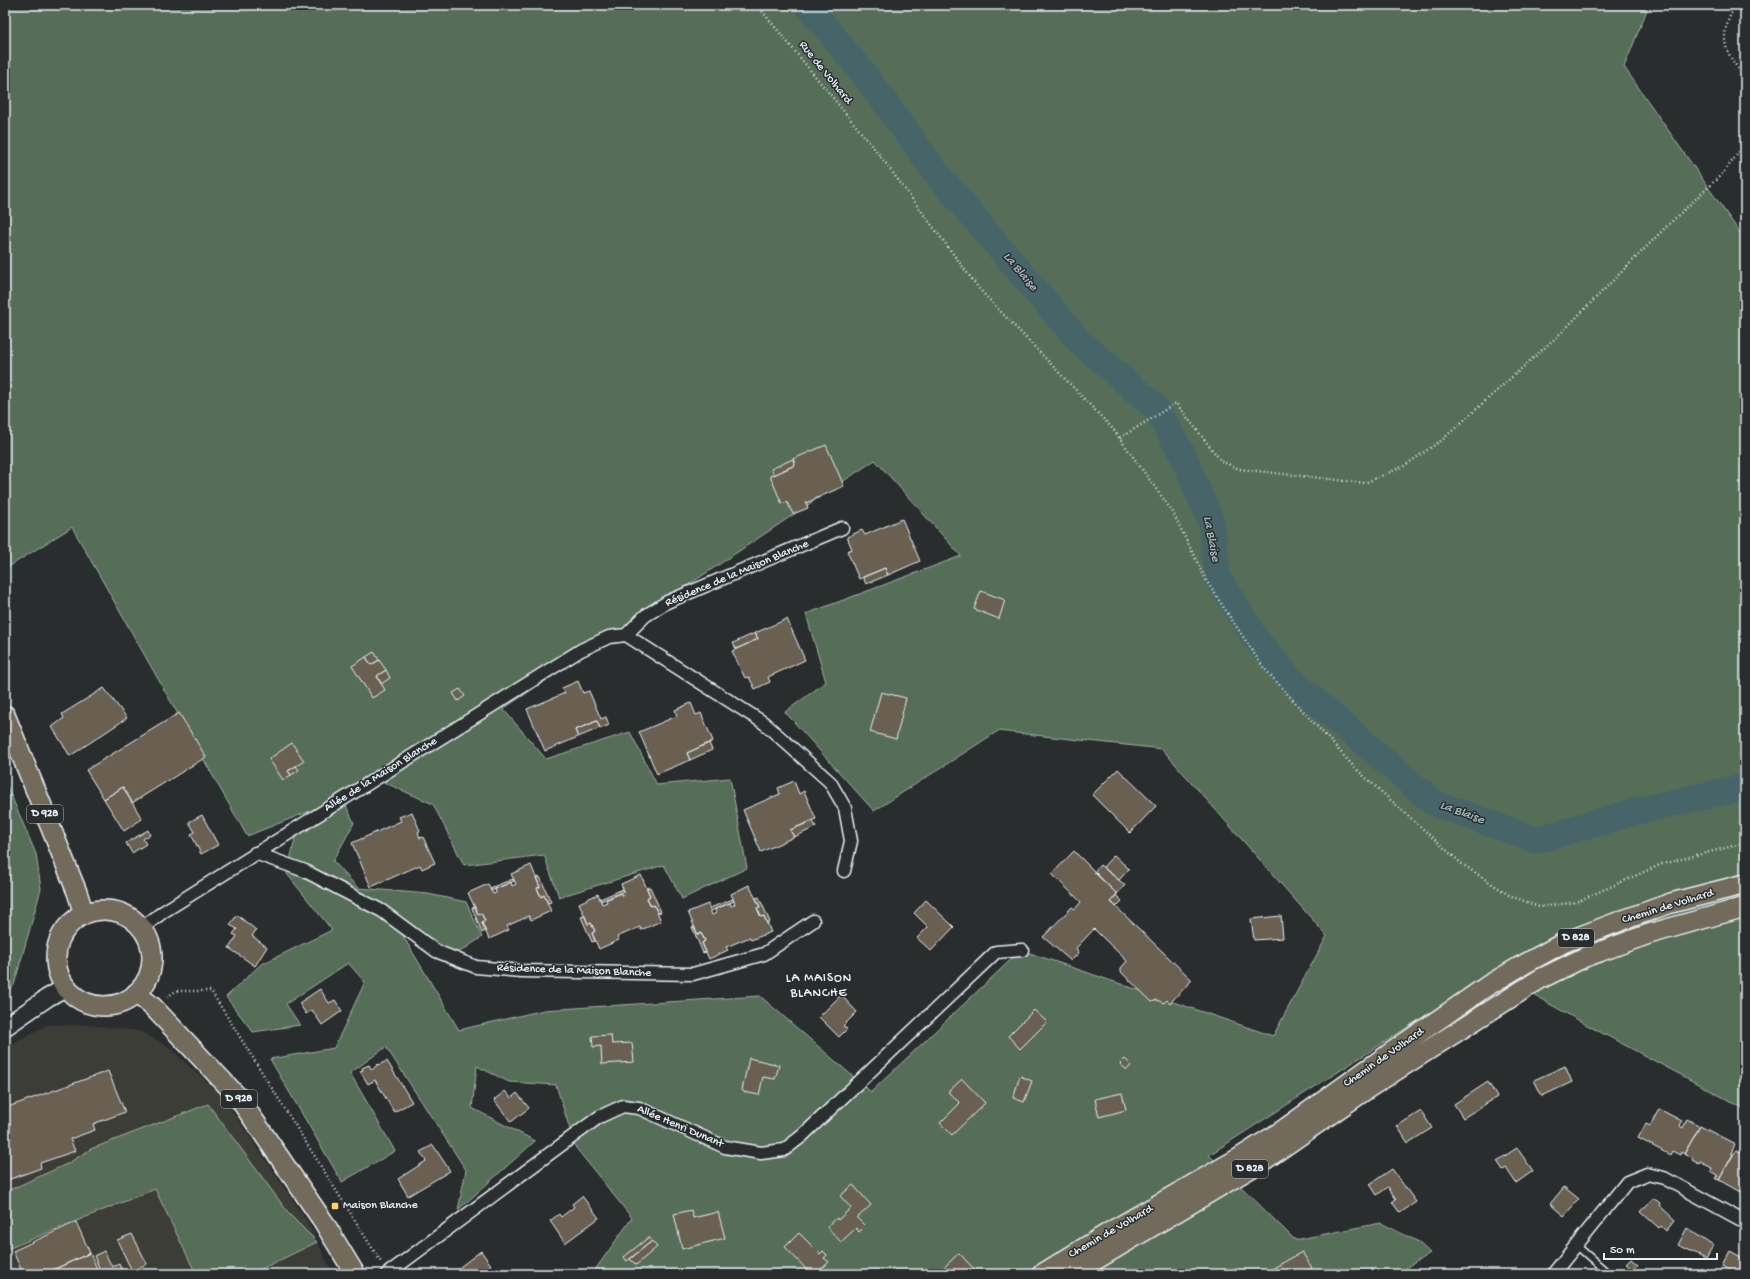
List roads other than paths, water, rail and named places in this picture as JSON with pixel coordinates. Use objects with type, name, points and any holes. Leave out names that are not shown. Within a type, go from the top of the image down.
[{"type":"main road","name":"D 928","points":[[5,715],[77,892],[84,914]]},
{"type":"main road","name":"Chemin de Volhard","points":[[1042,1274],[1102,1237],[1239,1158],[1283,1130],[1487,986],[1519,967],[1565,942],[1623,920],[1671,903],[1745,884]]},
{"type":"main road","name":"Chemin de Volhard","points":[[1072,1274],[1266,1159],[1376,1083],[1540,980],[1585,957],[1642,936],[1688,921],[1745,907]]},
{"type":"main road","points":[[99,910],[115,911],[130,917],[142,928],[149,940],[152,955],[151,969],[145,982],[136,993],[123,1002],[108,1006],[92,1005],[77,998],[66,987],[59,975],[56,961],[57,946],[62,933],[72,922],[84,914],[99,910]]},
{"type":"main road","name":"D 928","points":[[136,993],[153,1007],[238,1098],[323,1221],[355,1274]]},
{"type":"street","name":"Résidence de la Maison Blanche","points":[[626,635],[645,616],[667,602],[842,528]]},
{"type":"street","name":"Allée de la Maison Blanche","points":[[142,928],[163,912],[255,853],[581,650],[609,637],[626,635]]},
{"type":"street","points":[[626,635],[764,723],[830,782],[845,808],[851,841],[844,870]]},
{"type":"street","name":"Résidence de la Maison Blanche","points":[[255,853],[305,871],[382,911],[436,951],[476,967],[521,972],[693,974],[764,954],[813,921]]},
{"type":"street","name":"Allée Henri Dunant","points":[[388,1274],[599,1117],[623,1106],[639,1108],[725,1147],[761,1152],[784,1150],[802,1136],[996,952],[1022,950]]},
{"type":"street","points":[[5,1027],[46,998],[66,987]]},
{"type":"street","points":[[1553,1274],[1627,1182],[1646,1174],[1664,1178],[1745,1222]]},
{"type":"lane","points":[[1577,1246],[1609,1274]]},
{"type":"waterway","name":"La Blaise","points":[[807,5],[864,74],[941,179],[1078,340],[1155,407],[1183,455],[1211,522],[1218,578],[1255,638],[1294,683],[1434,803],[1536,840],[1641,810],[1745,787]]},
{"type":"place","name":"Maison Blanche","points":[[335,1206]]},
{"type":"district","name":"LA MAISON BLANCHE","points":[[819,986]]}]
